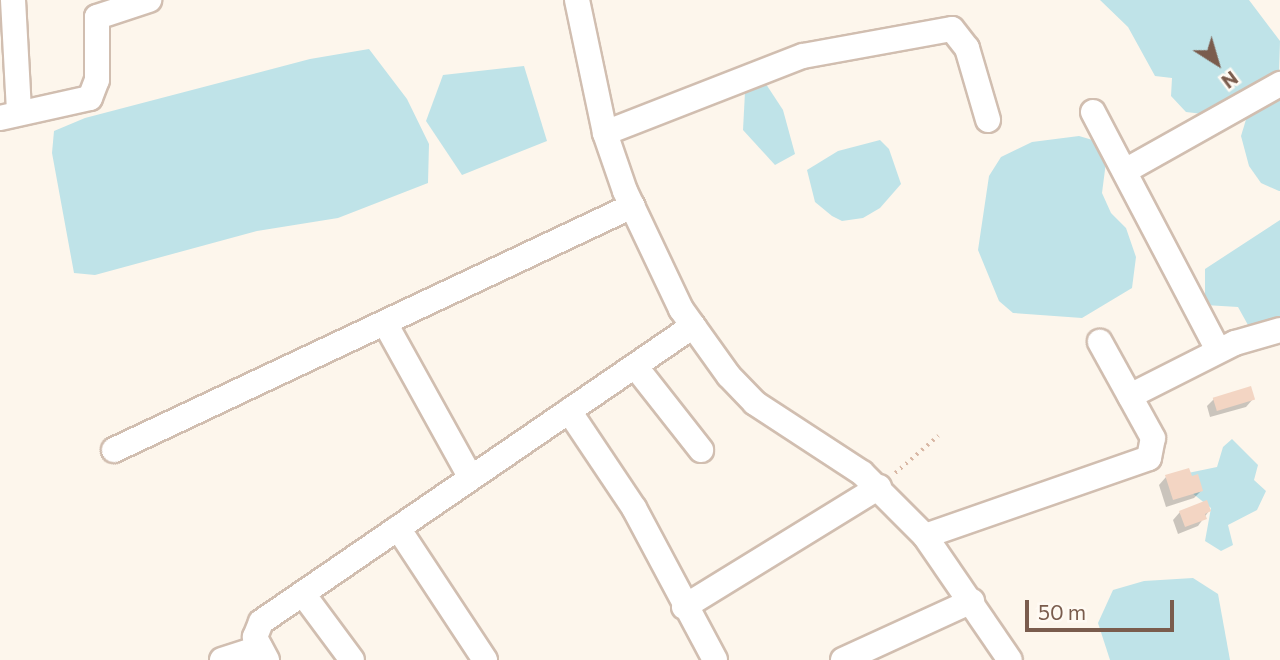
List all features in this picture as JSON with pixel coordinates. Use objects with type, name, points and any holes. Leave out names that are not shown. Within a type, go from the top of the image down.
[{"type":"street","points":[[13,0],[7,52],[10,115],[90,98],[97,80],[97,17],[149,0]]},
{"type":"street","points":[[577,0],[605,133],[632,206],[693,326],[755,403],[880,487],[925,536],[1010,660]]},
{"type":"street","points":[[605,133],[803,56],[952,29],[967,48],[988,120]]},
{"type":"street","points":[[1125,171],[1280,84]]},
{"type":"street","points":[[1093,112],[1218,350]]},
{"type":"street","points":[[114,450],[632,206]]},
{"type":"street","points":[[385,323],[471,478]]},
{"type":"street","points":[[222,660],[264,654],[254,629],[693,326]]},
{"type":"street","points":[[1130,396],[1218,350],[1280,330]]},
{"type":"street","points":[[925,536],[1149,458],[1153,438],[1100,342]]},
{"type":"street","points":[[635,366],[701,450]]},
{"type":"street","points":[[569,411],[634,508],[684,607],[715,660]]},
{"type":"street","points":[[684,607],[880,487]]},
{"type":"street","points":[[398,528],[485,660]]},
{"type":"street","points":[[303,594],[352,660]]},
{"type":"street","points":[[843,660],[972,601]]},
{"type":"path","points":[[907,462],[938,436]]},
{"type":"water","points":[[1100,0],[1249,0],[1280,41],[1279,72],[1203,114],[1186,112],[1171,96],[1172,78],[1155,76],[1128,27]]},
{"type":"water","points":[[369,49],[407,99],[429,144],[428,183],[338,218],[257,231],[95,275],[74,273],[52,153],[54,131],[85,118],[310,59]]},
{"type":"water","points":[[524,66],[547,141],[462,175],[426,121],[443,75]]},
{"type":"water","points":[[764,81],[783,110],[795,154],[775,165],[743,130],[745,92]]},
{"type":"water","points":[[1280,95],[1279,191],[1261,183],[1249,166],[1241,136],[1248,113]]},
{"type":"water","points":[[1079,136],[1096,141],[1106,162],[1102,193],[1111,213],[1126,228],[1136,257],[1132,288],[1082,318],[1013,313],[999,301],[978,250],[989,176],[1001,157],[1032,142]]},
{"type":"water","points":[[880,140],[889,149],[901,184],[880,208],[863,218],[842,221],[832,216],[815,202],[807,170],[838,151]]},
{"type":"water","points":[[1280,220],[1280,327],[1248,325],[1238,307],[1205,305],[1205,269]]},
{"type":"water","points":[[1232,439],[1258,465],[1254,480],[1266,491],[1257,510],[1228,525],[1233,545],[1221,551],[1205,541],[1211,508],[1187,489],[1188,473],[1217,467],[1223,447]]},
{"type":"water","points":[[1193,578],[1218,594],[1230,660],[1110,660],[1098,623],[1113,590],[1144,581]]},
{"type":"building","points":[[1251,386],[1255,399],[1217,411],[1213,398]]},
{"type":"building","points":[[1189,468],[1192,476],[1198,474],[1203,491],[1173,500],[1165,475]]},
{"type":"building","points":[[1207,500],[1211,511],[1205,514],[1207,519],[1185,527],[1179,511]]}]
